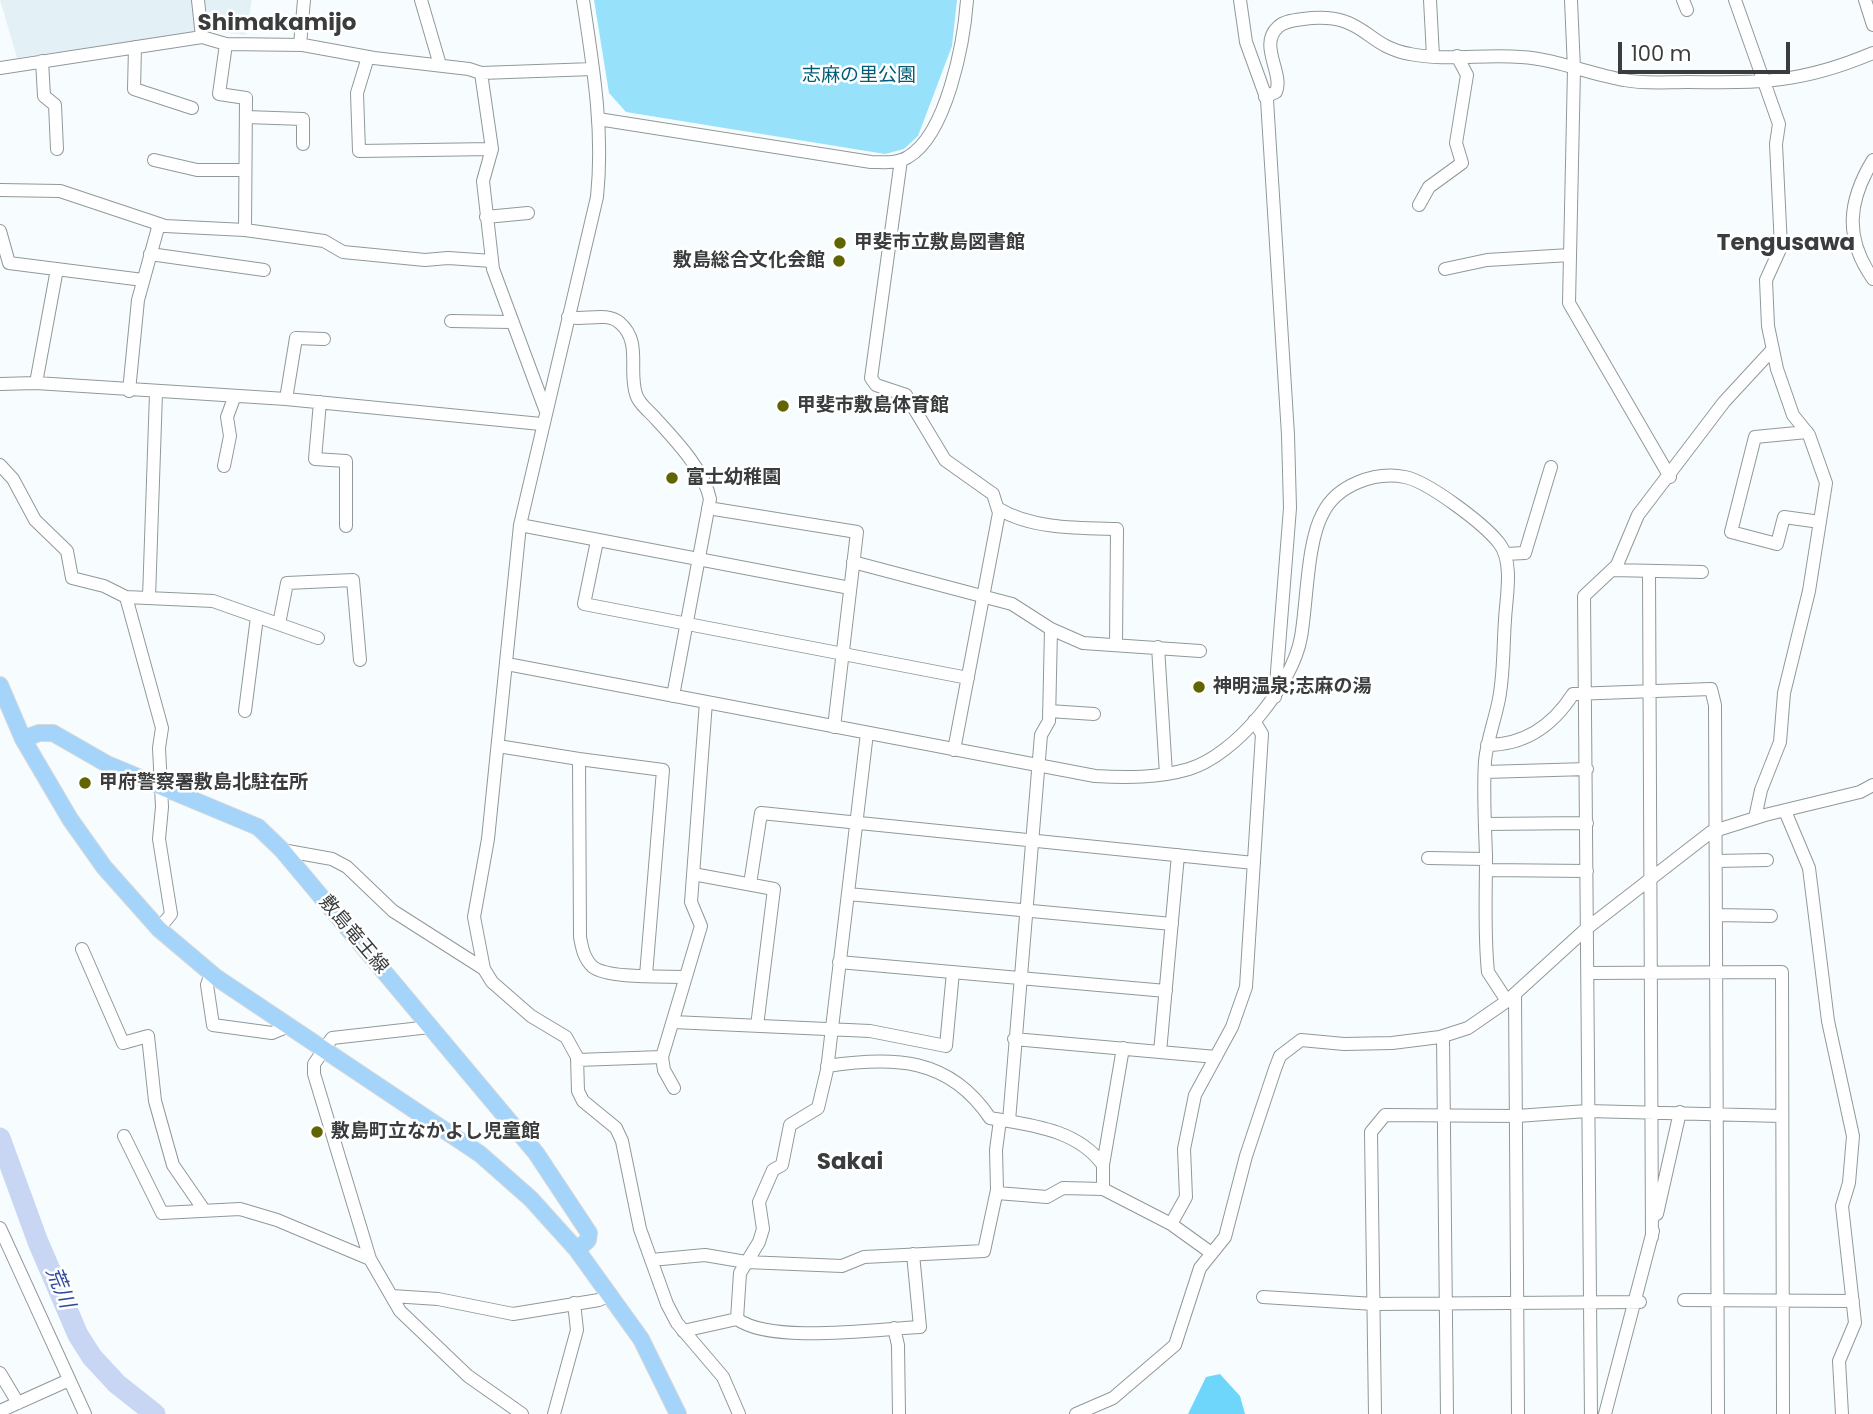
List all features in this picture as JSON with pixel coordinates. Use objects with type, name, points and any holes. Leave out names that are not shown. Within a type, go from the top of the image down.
[{"type":"main road","points":[[0,685],[23,739],[70,819],[104,867],[159,929],[211,973],[480,1154],[531,1199],[577,1250],[641,1339],[678,1414]]},
{"type":"main road","name":"敷島竜王線","points":[[23,739],[38,733],[53,733],[76,749],[258,827],[282,850],[562,1189],[589,1233],[588,1240],[577,1250]]},
{"type":"street","points":[[198,0],[202,37]]},
{"type":"street","points":[[300,45],[304,0]]},
{"type":"street","points":[[421,0],[440,65]]},
{"type":"street","points":[[484,969],[474,917],[488,839],[508,664],[520,525],[541,424],[597,197],[598,119],[583,0]]},
{"type":"street","points":[[598,119],[871,162],[901,160],[918,150],[928,139],[952,82],[961,59],[967,0]]},
{"type":"street","points":[[1240,0],[1246,42],[1265,97],[1290,496],[1275,696]]},
{"type":"street","points":[[1430,0],[1433,57]]},
{"type":"street","points":[[1571,0],[1574,69],[1569,303],[1670,477]]},
{"type":"street","points":[[1735,0],[1762,83],[1779,124],[1776,144],[1781,247],[1766,280],[1765,298],[1773,349],[1793,415],[1807,432],[1826,483],[1809,591],[1784,693],[1780,742],[1761,790],[1755,818]]},
{"type":"street","points":[[1865,0],[1873,25]]},
{"type":"street","points":[[1265,97],[1276,92],[1278,86],[1271,62],[1273,36],[1278,27],[1291,21],[1348,20],[1391,49],[1433,57],[1523,57],[1628,81],[1762,83],[1796,79],[1873,53]]},
{"type":"street","points":[[0,68],[202,37],[226,44],[300,45],[481,73],[593,69]]},
{"type":"street","points":[[226,44],[219,94],[246,98],[245,230]]},
{"type":"street","points":[[135,47],[134,89],[192,108]]},
{"type":"street","points":[[1419,205],[1429,187],[1462,163],[1456,143],[1467,75],[1457,56]]},
{"type":"street","points":[[368,57],[357,93],[359,150],[492,149]]},
{"type":"street","points":[[42,61],[44,96],[55,105],[57,149]]},
{"type":"street","points":[[481,73],[492,149],[483,181],[492,261],[511,322],[545,409]]},
{"type":"street","points":[[246,117],[303,120],[303,144]]},
{"type":"street","points":[[154,160],[197,170],[245,170]]},
{"type":"street","points":[[901,160],[872,378],[876,385],[906,395],[945,460],[993,494],[999,509],[954,750]]},
{"type":"street","points":[[1873,160],[1854,195],[1852,207],[1858,251],[1873,279]]},
{"type":"street","points":[[0,190],[60,191],[159,224],[245,230],[324,241],[343,252],[425,260],[492,261]]},
{"type":"street","points":[[486,217],[528,213]]},
{"type":"street","points":[[129,391],[143,280],[159,224]]},
{"type":"street","points":[[0,231],[9,263],[143,280]]},
{"type":"street","points":[[150,254],[264,270]]},
{"type":"street","points":[[1445,269],[1487,260],[1570,255]]},
{"type":"street","points":[[36,383],[57,269]]},
{"type":"street","points":[[568,317],[578,320],[606,317],[617,319],[625,327],[633,346],[636,396],[673,438],[707,486],[708,508],[673,696]]},
{"type":"street","points":[[451,321],[511,322]]},
{"type":"street","points":[[286,399],[296,338],[324,340]]},
{"type":"street","points":[[1591,1414],[1584,596],[1618,565],[1638,515],[1670,477],[1724,402],[1773,349]]},
{"type":"street","points":[[0,384],[36,383],[234,398],[286,399],[541,424]]},
{"type":"street","points":[[149,598],[156,393]]},
{"type":"street","points":[[224,466],[230,436],[227,417],[234,398]]},
{"type":"street","points":[[320,402],[315,459],[346,461],[346,526]]},
{"type":"street","points":[[1807,432],[1755,437],[1731,532],[1777,544],[1784,517],[1820,522]]},
{"type":"street","points":[[0,465],[13,479],[35,520],[67,551],[72,578],[104,586],[127,597],[213,601],[318,638]]},
{"type":"street","points":[[1505,554],[1525,553],[1551,467]]},
{"type":"street","points":[[508,664],[954,750],[1133,779],[1192,768],[1215,756],[1254,721],[1275,696],[1298,654],[1316,533],[1322,513],[1334,497],[1349,486],[1366,480],[1403,477],[1422,483],[1488,531],[1501,545],[1505,554],[1507,581],[1503,668],[1499,700],[1487,745],[1485,824],[1488,972],[1511,998],[1517,1116],[1518,1414]]},
{"type":"street","points":[[708,508],[856,532],[834,727]]},
{"type":"street","points":[[999,509],[1011,516],[1035,522],[1117,529],[1116,645]]},
{"type":"street","points":[[520,525],[850,588]]},
{"type":"street","points":[[597,541],[584,604],[968,678]]},
{"type":"street","points":[[853,562],[1012,604],[1051,629],[1083,643],[1200,651]]},
{"type":"street","points":[[1612,570],[1702,572]]},
{"type":"street","points":[[1649,571],[1652,1237]]},
{"type":"street","points":[[279,624],[287,583],[353,580],[360,660]]},
{"type":"street","points":[[127,597],[162,728],[159,748],[159,839],[171,914],[159,929]]},
{"type":"street","points":[[245,711],[257,617]]},
{"type":"street","points":[[651,1260],[705,1255],[746,1262],[842,1266],[864,1257],[984,1251],[997,1193],[996,1150],[1004,1120],[1014,1039],[1041,736],[1049,721],[1051,629]]},
{"type":"street","points":[[1158,647],[1166,774]]},
{"type":"street","points":[[1487,745],[1506,744],[1527,738],[1555,716],[1573,694],[1711,689],[1715,705],[1718,1414]]},
{"type":"street","points":[[674,1088],[664,1070],[662,1058],[701,926],[691,902],[706,702]]},
{"type":"street","points":[[1049,711],[1094,713]]},
{"type":"street","points":[[1171,1224],[1186,1197],[1184,1149],[1195,1095],[1241,1007],[1246,987],[1262,734],[1254,721]]},
{"type":"street","points":[[737,1319],[740,1273],[759,1242],[762,1229],[759,1202],[773,1170],[782,1166],[790,1125],[818,1108],[827,1066],[867,733]]},
{"type":"street","points":[[498,746],[663,770],[646,975]]},
{"type":"street","points":[[579,759],[582,952],[594,967],[611,972],[686,977]]},
{"type":"street","points":[[1485,772],[1587,769]]},
{"type":"street","points":[[1076,1414],[1113,1398],[1175,1345],[1200,1269],[1210,1252],[1225,1237],[1246,1156],[1280,1056],[1291,1045],[1301,1040],[1344,1044],[1392,1043],[1443,1036],[1468,1028],[1511,998],[1586,929],[1716,830],[1860,792],[1873,785]]},
{"type":"street","points":[[1785,811],[1809,868],[1828,1021],[1851,1116],[1852,1164],[1842,1206],[1855,1323],[1839,1361],[1842,1414]]},
{"type":"street","points":[[750,884],[761,813],[1254,863]]},
{"type":"street","points":[[1485,824],[1587,823]]},
{"type":"street","points":[[282,850],[332,859],[347,867],[393,911],[484,969],[504,995],[566,1037],[574,1047],[578,1091],[583,1101],[615,1128],[622,1141],[630,1191],[667,1304],[683,1331],[723,1377],[739,1414]]},
{"type":"street","points":[[1160,1052],[1178,855]]},
{"type":"street","points":[[1428,858],[1486,865],[1587,871]]},
{"type":"street","points":[[1716,861],[1767,860]]},
{"type":"street","points":[[693,874],[774,889],[757,1026]]},
{"type":"street","points":[[848,894],[1172,924]]},
{"type":"street","points":[[1717,915],[1771,916]]},
{"type":"street","points":[[82,949],[123,1043],[148,1036],[155,1101],[173,1166],[204,1210]]},
{"type":"street","points":[[839,962],[1166,991]]},
{"type":"street","points":[[673,1023],[870,1031],[946,1046],[953,972]]},
{"type":"street","points":[[1589,973],[1782,972],[1783,1414]]},
{"type":"street","points":[[211,973],[207,985],[213,1026],[272,1033],[289,1026]]},
{"type":"street","points":[[430,1027],[332,1038],[314,1064],[314,1074],[370,1259],[400,1311],[468,1376],[522,1414]]},
{"type":"street","points":[[1443,1036],[1447,1414]]},
{"type":"street","points":[[1014,1039],[1216,1057]]},
{"type":"street","points":[[1103,1189],[1103,1165],[1123,1048]]},
{"type":"street","points":[[577,1060],[662,1058]]},
{"type":"street","points":[[827,1066],[889,1060],[932,1069],[976,1097],[990,1118],[1063,1134],[1090,1149],[1103,1165]]},
{"type":"street","points":[[1374,1414],[1371,1132],[1385,1115],[1517,1116],[1587,1111],[1652,1115],[1680,1112],[1782,1116]]},
{"type":"street","points":[[1605,1414],[1637,1301],[1680,1112]]},
{"type":"street","points":[[124,1136],[162,1213],[240,1209],[278,1220],[370,1259]]},
{"type":"street","points":[[997,1193],[1047,1197],[1063,1188],[1103,1189],[1171,1224],[1210,1252]]},
{"type":"street","points":[[0,1228],[85,1414]]},
{"type":"street","points":[[683,1331],[737,1319],[748,1327],[764,1331],[920,1326],[913,1254]]},
{"type":"street","points":[[392,1296],[438,1299],[513,1314],[599,1300],[610,1295]]},
{"type":"street","points":[[1263,1297],[1374,1304],[1637,1301]]},
{"type":"street","points":[[1684,1300],[1853,1301]]},
{"type":"street","points":[[554,1414],[577,1330],[574,1303]]},
{"type":"street","points":[[894,1328],[898,1345],[899,1414]]},
{"type":"street","points":[[0,1373],[18,1403]]},
{"type":"street","points":[[0,1411],[69,1380]]},
{"type":"shaded area","points":[[0,0],[192,0],[197,32],[17,58]]},
{"type":"shaded area","points":[[205,0],[252,0],[246,35],[210,31]]},
{"type":"shaded area","points":[[1220,1374],[1240,1396],[1245,1414],[1188,1414],[1206,1377]]},
{"type":"green space","name":"志麻の里公園","points":[[594,0],[957,0],[952,46],[918,136],[904,149],[885,154],[626,112],[609,93]]},
{"type":"waterway","name":"荒川","points":[[0,1138],[38,1242],[78,1335],[92,1357],[117,1384],[155,1414]]},
{"type":"place","name":"甲斐市立敷島図書館","points":[[840,243]]},
{"type":"place","name":"敷島総合文化会館","points":[[839,261]]},
{"type":"place","name":"甲斐市敷島体育館","points":[[783,406]]},
{"type":"place","name":"富士幼稚園","points":[[672,478]]},
{"type":"place","name":"神明温泉;志麻の湯","points":[[1199,687]]},
{"type":"place","name":"甲府警察署敷島北駐在所","points":[[85,783]]},
{"type":"place","name":"敷島町立なかよし児童館","points":[[317,1132]]},
{"type":"district","name":"Shimakamijo","points":[[277,24]]},
{"type":"district","name":"Tengusawa","points":[[1786,244]]},
{"type":"district","name":"Sakai","points":[[850,1163]]}]
